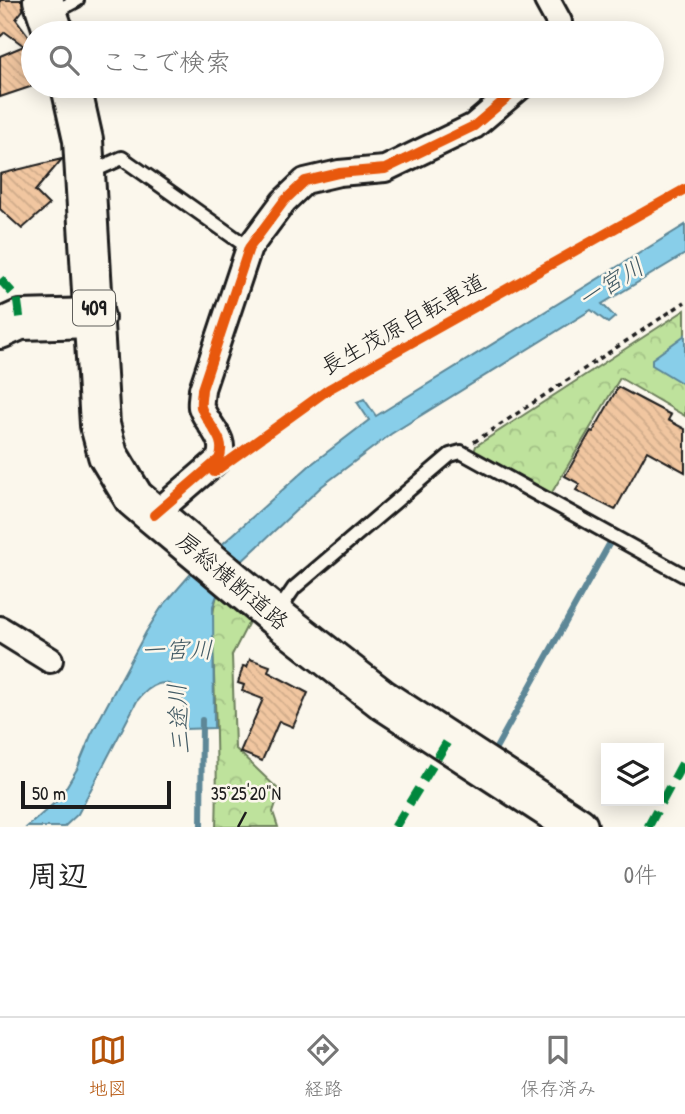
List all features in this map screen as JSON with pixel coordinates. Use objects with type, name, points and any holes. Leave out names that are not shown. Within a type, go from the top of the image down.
[{"type":"main road","name":"房総横断道路","points":[[74,98],[83,139],[86,175],[100,425],[108,454],[134,498],[275,617],[383,700],[578,827]]},
{"type":"main road","points":[[0,329],[20,320],[95,318]]},
{"type":"street","points":[[547,0],[558,21]]},
{"type":"street","points":[[154,515],[219,459],[223,450],[220,439],[201,405],[202,389],[249,248],[284,201],[305,181],[339,173],[385,169],[474,126],[507,98]]},
{"type":"street","points":[[0,629],[50,660]]},
{"type":"lane","points":[[86,175],[122,158],[249,248]]},
{"type":"lane","points":[[275,617],[294,588],[450,455],[461,452],[685,576]]},
{"type":"path","points":[[461,452],[484,433],[685,302]]},
{"type":"green space","points":[[685,310],[685,416],[620,378],[551,494],[474,452],[476,446]]},
{"type":"green space","points":[[219,590],[252,616],[232,655],[235,748],[280,791],[273,812],[278,827],[216,827],[212,632]]},
{"type":"water","name":"一宮川","points":[[685,225],[685,254],[602,304],[615,317],[608,323],[591,310],[391,434],[322,486],[238,565],[219,590],[213,606],[214,728],[185,729],[186,715],[180,694],[174,687],[157,684],[137,701],[78,814],[64,827],[27,827],[59,799],[161,608],[195,569],[218,548],[309,466],[369,420],[357,402],[364,399],[376,416]]},
{"type":"water","points":[[685,335],[685,385],[652,365],[652,359]]},
{"type":"building","points":[[0,0],[22,0],[23,10],[16,19],[21,26],[21,44],[5,32],[0,37]]},
{"type":"building","points":[[21,47],[21,90],[0,97],[0,56]]},
{"type":"building","points":[[62,159],[35,191],[49,205],[22,229],[0,209],[0,174]]},
{"type":"building","points":[[618,387],[671,415],[668,420],[685,429],[685,472],[647,451],[615,510],[576,490],[580,484],[565,476]]},
{"type":"building","points":[[250,659],[270,666],[268,672],[308,693],[293,727],[279,721],[262,761],[240,752],[263,699],[242,691],[244,685],[238,683],[243,666],[247,667]]},
{"type":"waterway","points":[[491,757],[612,539]]},
{"type":"waterway","name":"三途川","points":[[201,827],[202,720]]},
{"type":"marked path","points":[[0,279],[17,298],[20,320]]},
{"type":"marked path","points":[[395,827],[447,742]]},
{"type":"marked path","points":[[648,827],[685,759]]},
{"type":"cycle path","points":[[154,515],[219,459],[221,445],[201,407],[202,389],[249,248],[284,201],[305,181],[339,173],[385,169],[474,126],[507,98]]},
{"type":"cycle path","name":"長生茂原自転車道","points":[[214,472],[329,389],[685,189]]}]
